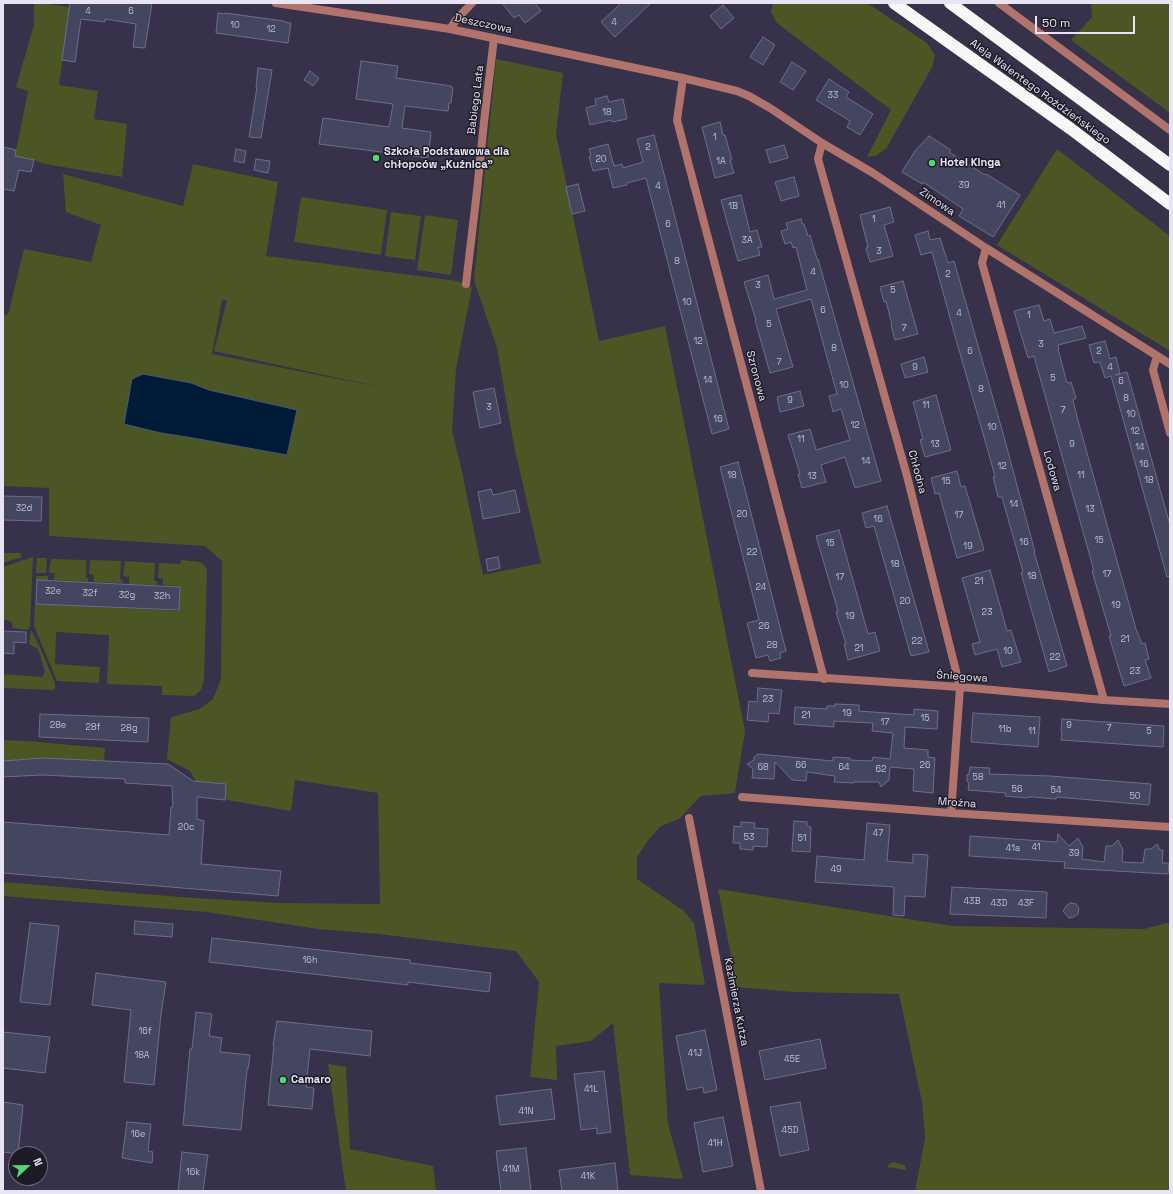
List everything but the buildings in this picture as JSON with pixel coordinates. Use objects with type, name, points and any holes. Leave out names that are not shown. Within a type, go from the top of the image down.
[{"type":"highway","name":"Aleja Walentego Roździeńskiego","points":[[894,3],[1071,129],[1170,204]]},
{"type":"highway","name":"Aleja Walentego Roździeńskiego","points":[[950,3],[1170,165]]},
{"type":"street","name":"Deszczowa","points":[[276,3],[314,5],[450,29],[683,78]]},
{"type":"street","points":[[450,29],[456,20],[472,3]]},
{"type":"street","points":[[999,3],[1170,130]]},
{"type":"street","name":"Babiego Lata","points":[[466,284],[494,38]]},
{"type":"street","name":"Zimowa","points":[[683,78],[728,88],[749,96],[770,108],[822,143],[873,173],[986,248],[1170,364]]},
{"type":"street","name":"Szronowa","points":[[683,78],[677,120],[824,679]]},
{"type":"street","name":"Chłodna","points":[[822,143],[818,159],[907,476],[960,687],[951,813]]},
{"type":"street","name":"Lodowa","points":[[986,248],[982,263],[1104,700]]},
{"type":"street","points":[[1157,356],[1153,370],[1170,433]]},
{"type":"street","name":"Śniegowa","points":[[752,673],[960,687],[1104,700],[1170,704]]},
{"type":"street","name":"Mroźna","points":[[742,797],[951,813],[1170,827]]},
{"type":"street","name":"Kazimierza Kutza","points":[[689,818],[761,1191]]},
{"type":"green space","points":[[34,3],[70,7],[59,85],[98,91],[94,119],[127,124],[122,177],[45,164],[15,156],[28,91],[16,87],[34,25]]},
{"type":"green space","points":[[773,3],[867,3],[927,43],[935,55],[932,67],[886,149],[875,156],[867,157],[891,110],[777,23],[771,12]]},
{"type":"green space","points":[[1091,3],[1170,3],[1170,113],[1071,40],[1092,17]]},
{"type":"green space","points":[[496,59],[563,73],[556,134],[599,341],[665,326],[745,731],[735,793],[701,796],[679,819],[661,826],[649,839],[637,857],[637,879],[684,911],[694,923],[705,985],[659,983],[668,1124],[683,1179],[630,1175],[613,1023],[591,1041],[556,1046],[557,1080],[530,1077],[539,982],[516,951],[379,934],[318,929],[207,912],[3,896],[3,882],[180,897],[276,903],[380,904],[378,793],[295,780],[291,811],[204,796],[190,771],[167,759],[171,717],[200,709],[213,699],[221,679],[222,561],[205,546],[49,536],[49,488],[3,486],[3,314],[8,315],[24,249],[91,262],[101,225],[66,212],[63,174],[183,206],[193,164],[278,182],[266,256],[457,281],[472,287],[456,369],[452,431],[461,467],[483,575],[541,563],[514,446],[497,348],[474,280]],"holes":[[[222,300],[227,301],[214,351],[384,388],[212,354]],[[142,374],[191,383],[209,390],[297,410],[287,455],[161,433],[125,423]]]},
{"type":"green space","points":[[1057,149],[1170,236],[1170,351],[997,245]]},
{"type":"green space","points":[[301,197],[387,210],[381,255],[294,242]]},
{"type":"green space","points":[[391,212],[421,216],[415,260],[385,256]]},
{"type":"green space","points":[[425,215],[458,220],[451,275],[417,270]]},
{"type":"green space","points":[[3,553],[20,553],[22,557],[3,563]]},
{"type":"green space","points":[[33,557],[30,626],[28,630],[13,628],[11,621],[3,620],[3,567]]},
{"type":"green space","points":[[37,558],[47,558],[46,573],[36,573]]},
{"type":"green space","points":[[51,559],[86,560],[86,578],[88,578],[88,582],[54,580],[54,573],[49,573]]},
{"type":"green space","points":[[90,560],[121,561],[120,579],[123,580],[122,583],[94,582],[94,575],[89,574]]},
{"type":"green space","points":[[181,560],[200,562],[207,570],[204,680],[201,690],[194,696],[162,695],[162,686],[107,684],[109,635],[56,632],[55,664],[100,667],[99,683],[57,681],[34,626],[36,576],[48,576],[48,580],[36,580],[35,604],[179,611],[180,586],[163,585],[163,579],[158,578],[159,563],[180,564]]},
{"type":"green space","points":[[125,561],[155,563],[154,581],[157,581],[157,585],[129,584],[129,577],[123,576]]},
{"type":"green space","points":[[31,630],[55,683],[55,689],[3,688],[3,674],[42,677],[45,672],[38,649],[29,644]]},
{"type":"green space","points":[[3,740],[105,748],[104,761],[43,758],[3,761]]},
{"type":"green space","points":[[718,889],[953,926],[1144,929],[1170,922],[1170,1191],[915,1191],[925,1138],[922,1102],[899,994],[795,992],[737,987]]},
{"type":"green space","points":[[328,1064],[346,1067],[350,1149],[433,1166],[436,1191],[346,1191]]},
{"type":"green space","points":[[893,1162],[905,1165],[906,1170],[887,1167]]},
{"type":"water","points":[[143,374],[191,383],[209,390],[297,410],[287,455],[161,433],[124,424],[132,379]]},
{"type":"place","name":"Szkoła Podstawowa dla chłopców „Kuźnica”","points":[[376,158]]},
{"type":"place","name":"Hotel Kinga","points":[[932,163]]},
{"type":"place","name":"Camaro","points":[[283,1080]]}]
